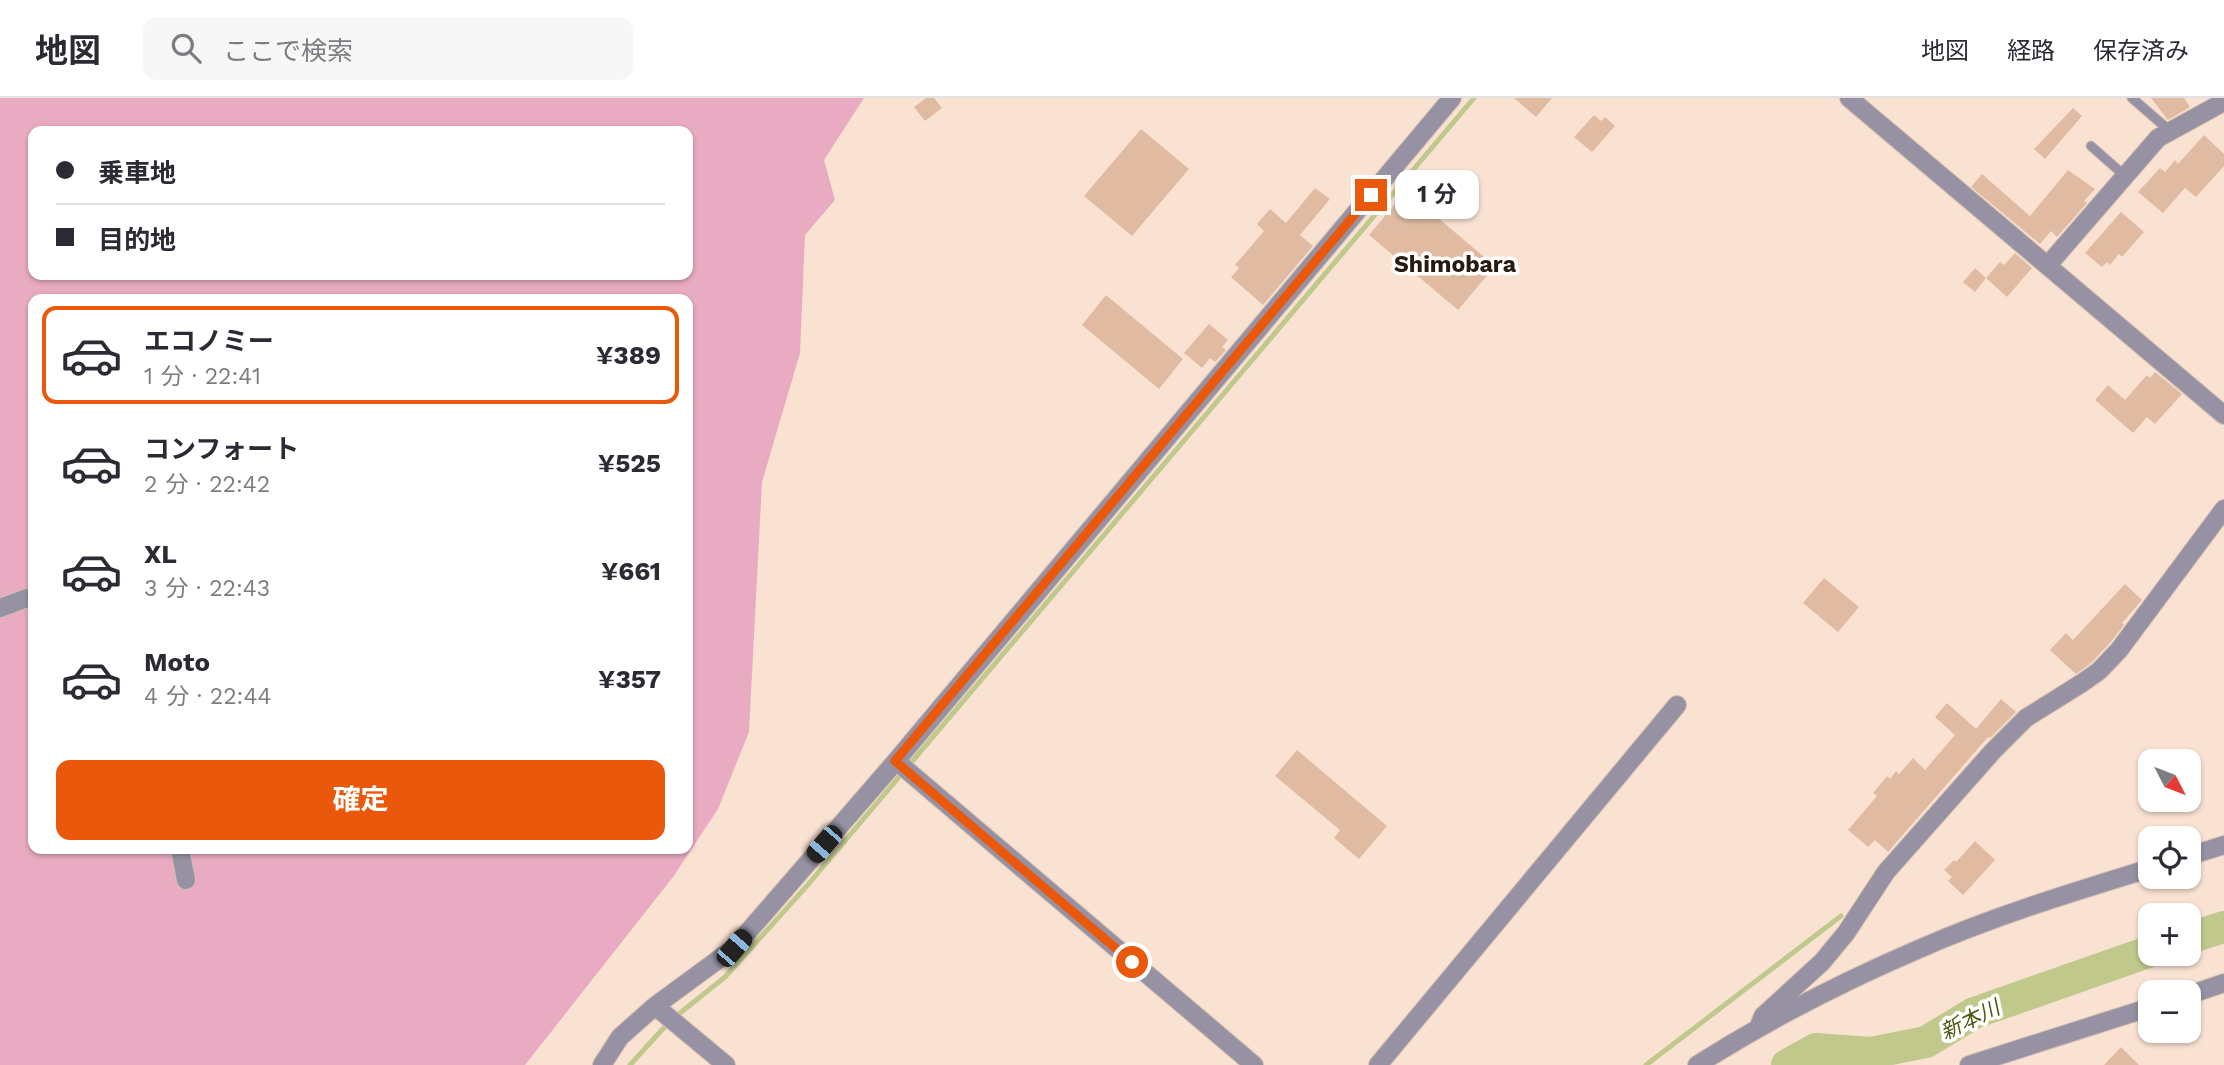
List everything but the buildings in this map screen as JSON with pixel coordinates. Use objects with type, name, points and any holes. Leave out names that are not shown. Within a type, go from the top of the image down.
[{"type":"street","points":[[602,1065],[620,1037],[655,1006],[734,948],[895,761],[1452,98]]},
{"type":"street","points":[[1849,98],[2224,415]]},
{"type":"street","points":[[2048,265],[2158,138],[2171,131],[2200,105],[2218,105],[2224,98]]},
{"type":"street","points":[[1759,1026],[1763,1016],[1822,962],[1846,933],[1886,872],[1993,751],[2026,718],[2099,671],[2119,650],[2207,528],[2224,509]]},
{"type":"street","points":[[0,608],[28,598]]},
{"type":"street","points":[[1378,1065],[1677,705]]},
{"type":"street","points":[[895,761],[1254,1065]]},
{"type":"street","points":[[2201,852],[2224,845]]},
{"type":"street","points":[[181,854],[186,880]]},
{"type":"street","points":[[1697,1065],[1759,1026],[1920,948],[1979,925],[2138,872]]},
{"type":"street","points":[[2201,991],[2224,983]]},
{"type":"street","points":[[655,1006],[726,1065]]},
{"type":"street","points":[[1969,1065],[2138,1011]]},
{"type":"lane","points":[[2132,98],[2171,131]]},
{"type":"lane","points":[[2091,146],[2125,176]]},
{"type":"shaded area","points":[[0,98],[864,98],[824,160],[835,200],[805,235],[800,353],[762,482],[749,732],[718,809],[693,847],[693,294],[28,294],[28,854],[688,854],[525,1065],[0,1065]]},
{"type":"waterway","points":[[630,1065],[670,1021],[725,977],[805,888],[1474,98]]},
{"type":"waterway","points":[[1646,1065],[1841,916]]},
{"type":"waterway","name":"新本川","points":[[2201,934],[2224,927]]},
{"type":"waterway","name":"新本川","points":[[1787,1065],[1816,1049],[1871,1053],[1926,1042],[1974,1013],[2138,956]]},
{"type":"district","name":"Shimobara","points":[[1455,264]]},
{"type":"route","points":[[1132,962],[895,761],[1371,195]]}]
